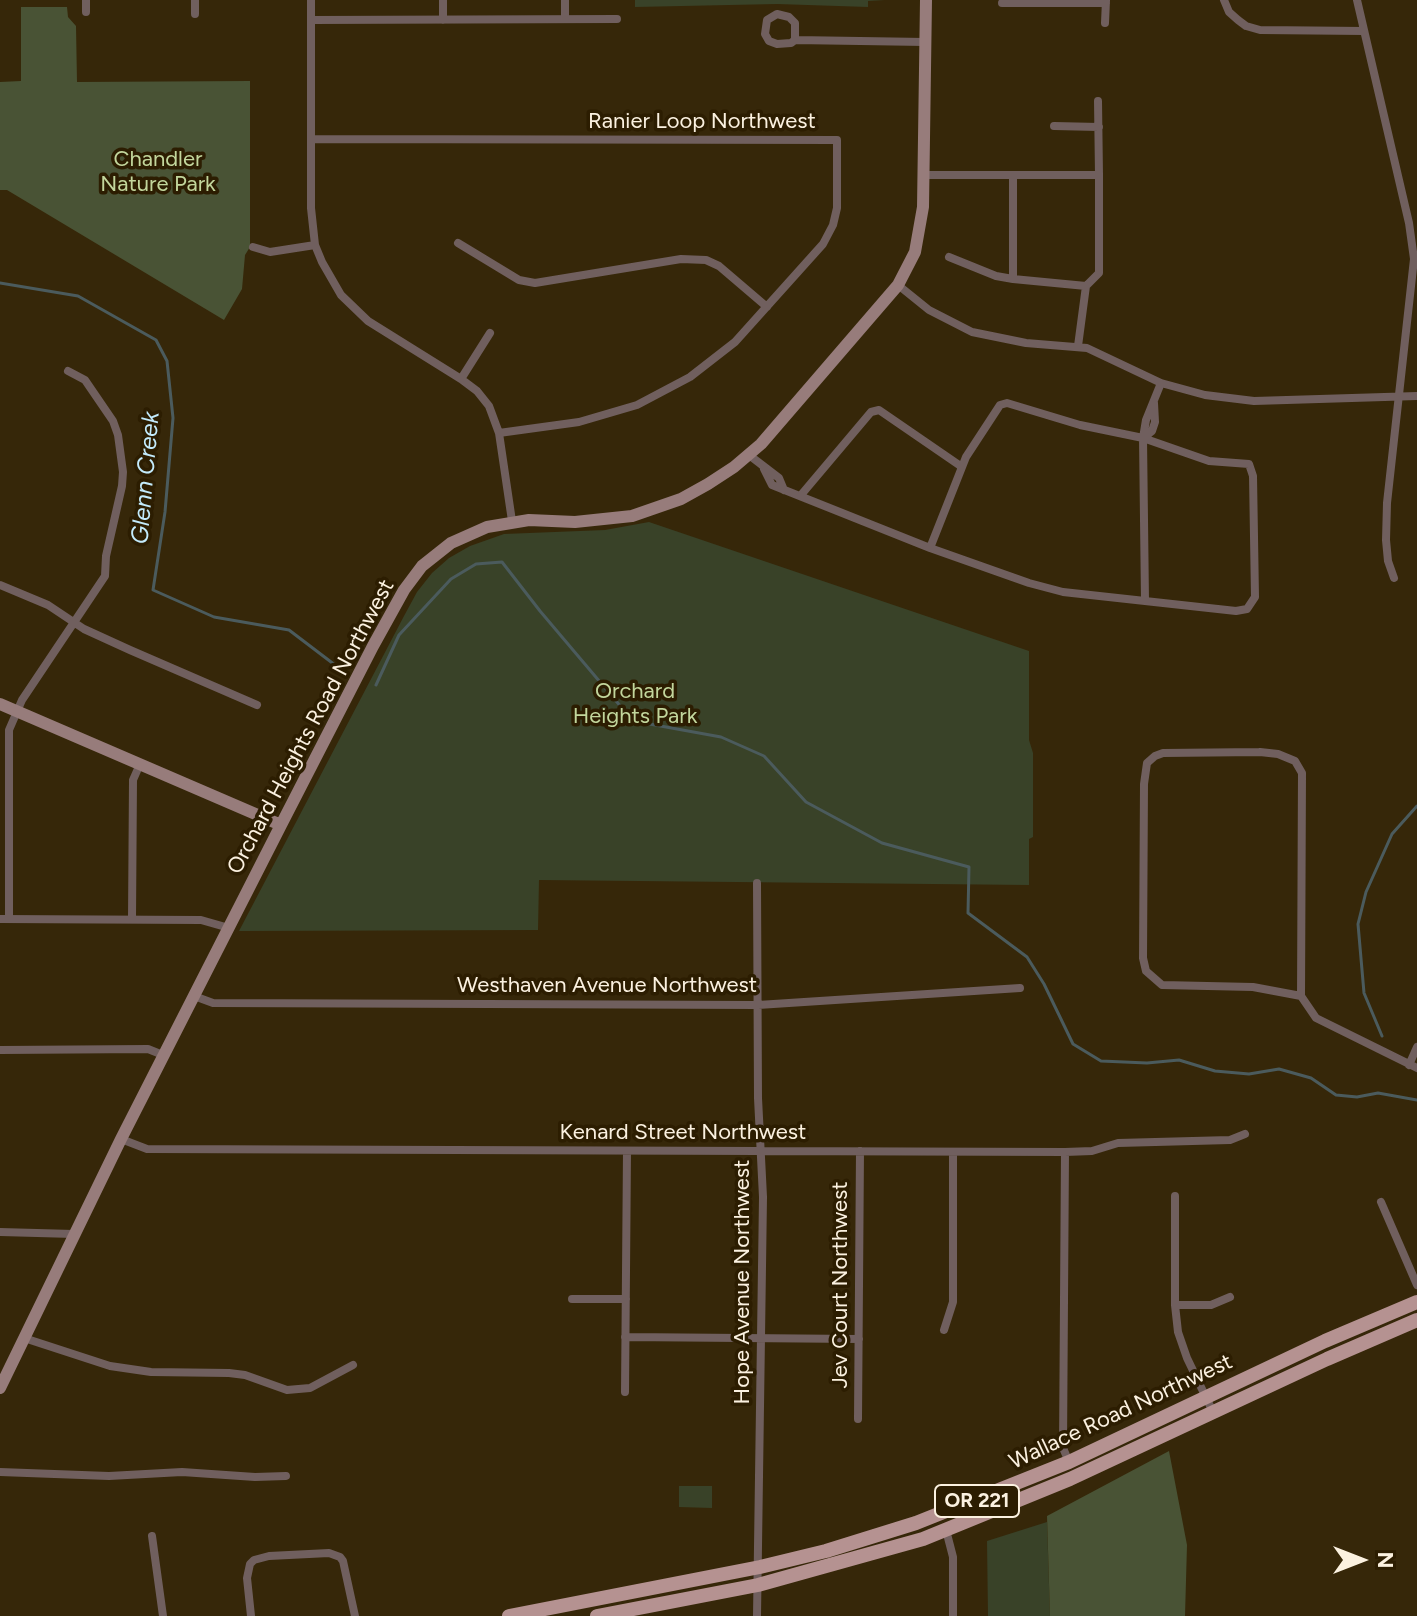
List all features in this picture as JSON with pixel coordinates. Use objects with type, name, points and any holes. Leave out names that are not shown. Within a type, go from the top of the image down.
[{"type":"main road","name":"Orchard Heights Road Northwest","points":[[0,1388],[163,1055],[373,646],[414,576],[435,555],[467,535],[512,521],[575,522],[632,516],[694,492],[749,455],[898,285],[919,239],[924,175],[926,0]]},
{"type":"main road","points":[[0,704],[281,825]]},
{"type":"main road","name":"Wallace Road Northwest","points":[[514,1616],[760,1567],[826,1551],[916,1523],[1069,1462],[1206,1396],[1417,1302]]},
{"type":"main road","name":"Wallace Road Northwest","points":[[597,1616],[758,1585],[886,1551],[946,1530],[1070,1479],[1417,1320]]},
{"type":"street","points":[[86,0],[86,12]]},
{"type":"street","points":[[195,0],[195,14]]},
{"type":"street","points":[[311,0],[311,208],[315,245],[328,275],[354,309],[461,379],[477,391],[489,406],[499,433],[512,521]]},
{"type":"street","points":[[443,0],[443,20]]},
{"type":"street","points":[[565,0],[565,19]]},
{"type":"street","points":[[1224,0],[1229,12],[1238,20],[1260,30],[1364,31]]},
{"type":"street","points":[[1357,0],[1409,223],[1414,259],[1387,503],[1386,540],[1394,578]]},
{"type":"street","points":[[1002,3],[1106,2],[1105,23]]},
{"type":"street","points":[[795,40],[795,23],[789,17],[777,14],[767,20],[764,27],[769,41],[784,45],[795,40],[925,42]]},
{"type":"street","points":[[311,20],[617,19]]},
{"type":"street","points":[[1078,346],[1086,286],[1099,273],[1098,101]]},
{"type":"street","points":[[1054,126],[1099,127]]},
{"type":"street","name":"Ranier Loop Northwest","points":[[311,139],[837,140],[837,208],[833,225],[823,244],[735,342],[690,377],[637,405],[579,422],[499,433]]},
{"type":"street","points":[[924,175],[1099,175]]},
{"type":"street","points":[[1013,175],[1013,279]]},
{"type":"street","points":[[458,243],[519,280],[535,283],[681,259],[706,260],[719,266],[767,307]]},
{"type":"street","points":[[253,247],[270,252],[315,245]]},
{"type":"street","points":[[949,257],[996,276],[1086,286]]},
{"type":"street","points":[[898,285],[929,310],[972,332],[1026,343],[1078,346],[1097,351],[1161,383],[1205,395],[1254,401],[1417,396]]},
{"type":"street","points":[[461,379],[490,333]]},
{"type":"street","points":[[68,371],[85,380],[113,421],[123,472],[106,556],[105,576],[17,711],[9,730],[4,919],[201,920],[229,928]]},
{"type":"street","points":[[1145,601],[1143,438],[1146,420],[1161,383]]},
{"type":"street","points":[[749,455],[779,478],[785,490],[930,548],[1029,583],[1063,592],[1236,611],[1244,611],[1255,597],[1253,476],[1249,464],[1209,461],[1143,438],[1080,425],[1007,403],[1000,405],[962,467],[930,548]]},
{"type":"street","points":[[801,495],[871,412],[879,410],[962,467]]},
{"type":"street","points":[[0,585],[48,605],[84,629],[257,705]]},
{"type":"street","points":[[1301,996],[1253,987],[1162,985],[1146,971],[1143,958],[1144,784],[1147,763],[1155,756],[1163,753],[1260,752],[1278,754],[1295,761],[1302,773],[1301,996],[1316,1018],[1413,1066],[1417,1047]]},
{"type":"street","points":[[132,918],[133,780],[140,764]]},
{"type":"street","name":"Hope Avenue Northwest","points":[[757,883],[763,1197],[757,1616]]},
{"type":"street","name":"Westhaven Avenue Northwest","points":[[194,996],[213,1003],[758,1005],[1020,988]]},
{"type":"street","points":[[0,1050],[148,1049],[163,1055]]},
{"type":"street","name":"Kenard Street Northwest","points":[[121,1139],[147,1149],[1065,1152],[1092,1151],[1118,1143],[1230,1140],[1245,1134]]},
{"type":"street","points":[[625,1392],[627,1151]]},
{"type":"street","name":"Jev Court Northwest","points":[[858,1419],[860,1151]]},
{"type":"street","points":[[944,1330],[953,1302],[953,1152]]},
{"type":"street","points":[[1065,1152],[1063,1448],[1069,1462]]},
{"type":"street","points":[[1175,1196],[1175,1305],[1182,1345],[1213,1412]]},
{"type":"street","points":[[1381,1202],[1417,1285]]},
{"type":"street","points":[[0,1232],[74,1234]]},
{"type":"street","points":[[1175,1305],[1211,1305],[1230,1297]]},
{"type":"street","points":[[572,1299],[626,1299]]},
{"type":"street","points":[[625,1337],[859,1339]]},
{"type":"street","points":[[24,1338],[110,1366],[151,1372],[245,1375],[287,1390],[310,1388],[353,1365]]},
{"type":"street","points":[[0,1472],[109,1476],[182,1472],[286,1476]]},
{"type":"street","points":[[946,1530],[953,1557],[953,1616]]},
{"type":"street","points":[[152,1536],[163,1616]]},
{"type":"street","points":[[251,1616],[247,1578],[254,1560],[269,1556],[329,1553],[343,1561],[355,1616]]},
{"type":"green space","points":[[635,0],[885,0],[868,1],[868,7],[777,4],[635,7]]},
{"type":"green space","name":"Chandler Nature Park","points":[[21,7],[67,7],[68,17],[76,26],[77,82],[250,81],[250,247],[245,255],[242,289],[224,320],[7,190],[0,190],[0,82],[21,81]]},
{"type":"green space","name":"Orchard Heights Park","points":[[649,522],[1029,651],[1033,837],[1029,839],[1029,885],[539,880],[538,930],[239,931],[404,616],[432,573],[470,546],[504,534],[605,530]]},
{"type":"green space","points":[[1169,1451],[1187,1545],[1185,1616],[1050,1616],[1047,1516]]},
{"type":"green space","points":[[679,1486],[712,1486],[712,1508],[679,1507]]},
{"type":"green space","points":[[1047,1522],[1050,1616],[988,1616],[987,1541]]},
{"type":"waterway","name":"Glenn Creek","points":[[0,283],[78,296],[156,340],[167,361],[173,418],[165,512],[153,590],[214,617],[289,630],[335,665]]},
{"type":"waterway","name":"Glenn Creek","points":[[376,685],[399,635],[451,579],[476,564],[502,562],[633,721],[721,737],[764,756],[806,802],[882,843],[969,867],[968,913],[1027,957],[1044,984],[1073,1044],[1101,1061],[1147,1063],[1179,1060],[1215,1071],[1249,1074],[1279,1069],[1311,1078],[1336,1095],[1357,1097],[1378,1093],[1417,1100]]},
{"type":"waterway","points":[[1382,1036],[1364,993],[1358,924],[1366,892],[1392,834],[1417,806]]}]
